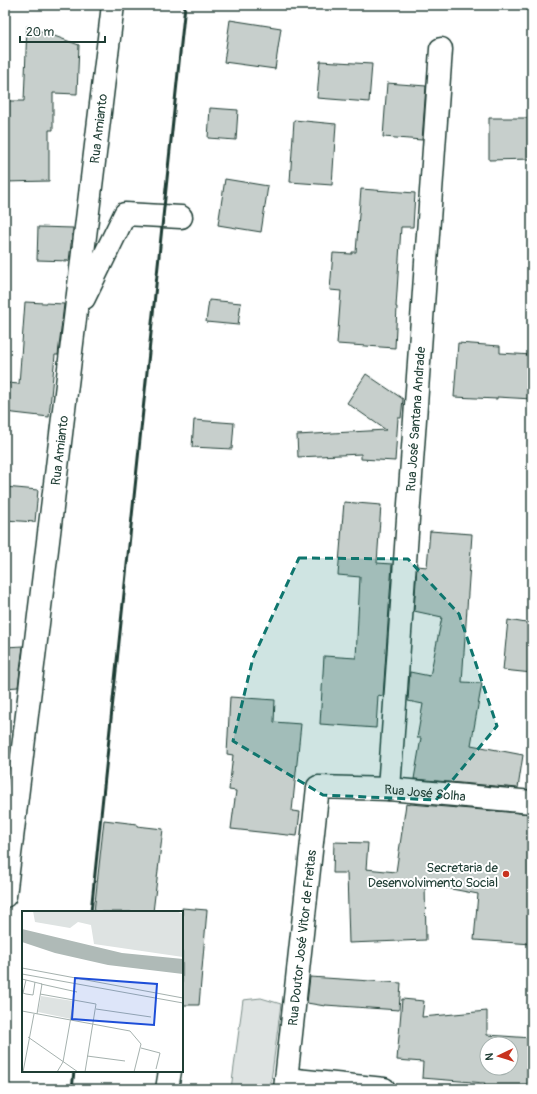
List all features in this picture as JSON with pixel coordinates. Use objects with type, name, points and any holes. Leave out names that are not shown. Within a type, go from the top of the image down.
[{"type":"street","name":"Rua Amianto","points":[[5,896],[113,5]]},
{"type":"street","name":"Rua José Santana Andrade","points":[[390,789],[441,49]]},
{"type":"street","points":[[76,313],[125,214],[182,217]]},
{"type":"street","name":"Rua José Solha","points":[[318,787],[390,789],[532,802]]},
{"type":"street","name":"Rua Doutor José Vitor de Freitas","points":[[286,1084],[318,787]]},
{"type":"street","points":[[167,1089],[170,1072]]},
{"type":"street","points":[[286,1084],[384,1089]]},
{"type":"highlighted area","points":[[299,558],[408,559],[459,614],[497,726],[436,800],[323,795],[233,741],[253,658]]},
{"type":"shaded area","points":[[261,998],[281,1004],[270,1089],[231,1089],[243,1000]]},
{"type":"building","points":[[230,20],[281,28],[275,69],[224,62]]},
{"type":"building","points":[[27,26],[79,45],[77,94],[53,93],[53,130],[49,130],[49,181],[5,182],[5,101],[24,101]]},
{"type":"building","points":[[320,61],[372,64],[369,102],[317,98]]},
{"type":"building","points":[[387,83],[426,86],[422,140],[383,137]]},
{"type":"building","points":[[210,108],[238,110],[236,140],[208,138]]},
{"type":"building","points":[[489,118],[532,118],[532,159],[489,160]]},
{"type":"building","points":[[294,120],[336,124],[332,185],[290,182]]},
{"type":"building","points":[[225,179],[268,186],[261,232],[218,225]]},
{"type":"building","points":[[361,189],[415,193],[413,227],[401,227],[395,348],[337,344],[341,291],[330,290],[333,253],[352,254],[352,252],[356,252]]},
{"type":"building","points":[[38,227],[73,228],[69,261],[37,260]]},
{"type":"building","points":[[209,300],[241,303],[238,325],[206,322]]},
{"type":"building","points":[[25,302],[64,304],[58,355],[55,355],[49,417],[5,412],[8,383],[19,384]]},
{"type":"building","points":[[458,343],[500,346],[500,353],[532,355],[532,399],[454,397]]},
{"type":"building","points":[[366,374],[403,399],[401,418],[398,418],[395,461],[361,459],[361,454],[298,457],[297,435],[386,430],[347,403]]},
{"type":"building","points":[[194,420],[234,423],[232,449],[192,447]]},
{"type":"building","points":[[5,487],[38,490],[35,522],[5,520]]},
{"type":"building","points":[[344,502],[381,505],[377,563],[392,564],[383,696],[378,695],[376,728],[320,724],[324,656],[356,658],[360,577],[338,575]]},
{"type":"building","points":[[430,531],[472,534],[462,682],[482,683],[471,745],[523,755],[518,788],[414,779],[421,738],[417,738],[423,704],[408,701],[410,672],[430,676],[442,617],[414,611],[417,566],[427,567]]},
{"type":"building","points":[[508,620],[532,624],[532,673],[503,670]]},
{"type":"building","points":[[23,646],[18,687],[5,688],[5,647]]},
{"type":"building","points":[[230,697],[275,700],[274,722],[301,724],[292,811],[300,812],[297,836],[231,829],[236,791],[229,790],[233,755],[227,754]]},
{"type":"building","points":[[406,804],[532,814],[532,944],[474,940],[478,894],[425,884],[426,940],[349,943],[347,873],[333,873],[334,842],[368,843],[366,869],[396,872]]},
{"type":"building","points":[[104,820],[163,829],[153,911],[94,911]]},
{"type":"building","points":[[182,908],[207,910],[199,1005],[183,1005]]},
{"type":"building","points":[[310,977],[401,983],[399,1010],[325,1006],[307,1003]]},
{"type":"building","points":[[402,999],[424,1001],[422,1017],[487,1011],[487,1035],[502,1036],[479,1036],[479,1076],[519,1076],[519,1037],[532,1038],[531,1089],[484,1089],[485,1083],[422,1078],[423,1062],[397,1060]]},
{"type":"railway","points":[[91,911],[185,5]]},
{"type":"railway","points":[[72,1089],[74,1072]]},
{"type":"place","name":"Secretaria de Desenvolvimento Social","points":[[506,874]]}]
